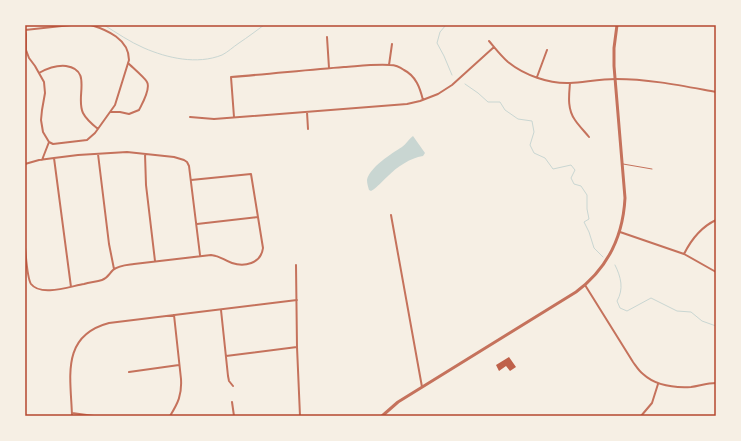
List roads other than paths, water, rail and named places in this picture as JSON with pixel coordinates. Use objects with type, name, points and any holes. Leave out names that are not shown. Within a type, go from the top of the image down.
[{"type":"street","points":[[71,25],[25,30],[26,50],[29,58],[44,82],[45,93],[41,120],[43,132],[49,142],[53,144],[87,140],[98,130],[115,105],[129,55],[125,46],[118,38],[110,32],[91,25]]},
{"type":"street","points":[[382,416],[398,402],[564,300],[593,278],[605,262],[620,232],[625,203],[614,57],[614,39],[617,25]]},
{"type":"street","points":[[327,37],[329,68]]},
{"type":"street","points":[[489,41],[508,62],[524,72],[555,82],[570,83],[615,79],[671,84],[716,92]]},
{"type":"street","points":[[390,65],[392,44]]},
{"type":"street","points":[[190,118],[214,119],[407,104],[424,100],[438,94],[452,85],[494,47]]},
{"type":"street","points":[[537,77],[547,50]]},
{"type":"street","points":[[110,112],[129,114],[139,110],[144,100],[148,87],[147,82],[128,63]]},
{"type":"street","points":[[234,117],[231,77],[329,68],[390,65],[398,67],[406,71],[414,78],[424,100]]},
{"type":"street","points":[[39,73],[48,68],[64,66],[72,67],[78,71],[82,83],[81,106],[83,113],[98,130]]},
{"type":"street","points":[[570,83],[569,98],[572,114],[589,137]]},
{"type":"street","points":[[307,112],[308,129]]},
{"type":"street","points":[[42,160],[49,142]]},
{"type":"street","points":[[25,164],[54,158],[127,152],[174,157],[184,160],[189,166],[200,255]]},
{"type":"street","points":[[98,154],[109,244],[114,269]]},
{"type":"street","points":[[145,154],[146,185],[155,261]]},
{"type":"street","points":[[54,158],[71,287]]},
{"type":"street","points":[[25,248],[28,274],[32,284],[36,288],[46,290],[57,290],[104,279],[114,269],[123,265],[210,254],[216,255],[236,264],[251,263],[256,261],[261,256],[263,248],[251,174],[191,180]]},
{"type":"street","points":[[391,215],[422,387]]},
{"type":"street","points":[[197,224],[258,217]]},
{"type":"street","points":[[684,254],[694,237],[703,228],[716,220]]},
{"type":"street","points":[[620,232],[684,254],[716,272]]},
{"type":"street","points":[[296,265],[300,416]]},
{"type":"street","points":[[585,285],[642,374],[654,382],[665,386],[679,387],[716,383]]},
{"type":"street","points":[[94,416],[72,415],[70,368],[74,350],[80,341],[95,328],[109,323],[297,300]]},
{"type":"street","points":[[221,310],[229,381],[233,386]]},
{"type":"street","points":[[170,416],[177,405],[182,389],[174,315]]},
{"type":"street","points":[[226,356],[297,347]]},
{"type":"street","points":[[129,372],[180,365]]},
{"type":"street","points":[[641,416],[652,403],[658,384]]},
{"type":"street","points":[[232,402],[234,416]]},
{"type":"lane","points":[[622,164],[652,169]]},
{"type":"waterway","points":[[104,25],[134,43],[153,52],[192,60],[202,60],[222,55],[264,25]]},
{"type":"waterway","points":[[446,25],[440,32],[437,43],[452,75]]},
{"type":"waterway","points":[[465,84],[488,102],[500,102],[505,110],[518,119],[532,121],[534,132],[530,145],[534,153],[545,158],[553,169],[571,165],[575,170],[571,178],[574,184],[581,186],[587,195],[589,219],[584,222],[594,248],[603,257]]},
{"type":"waterway","points":[[615,265],[621,283],[617,301],[620,308],[627,311],[651,298],[677,311],[691,312],[702,321],[716,326]]}]
